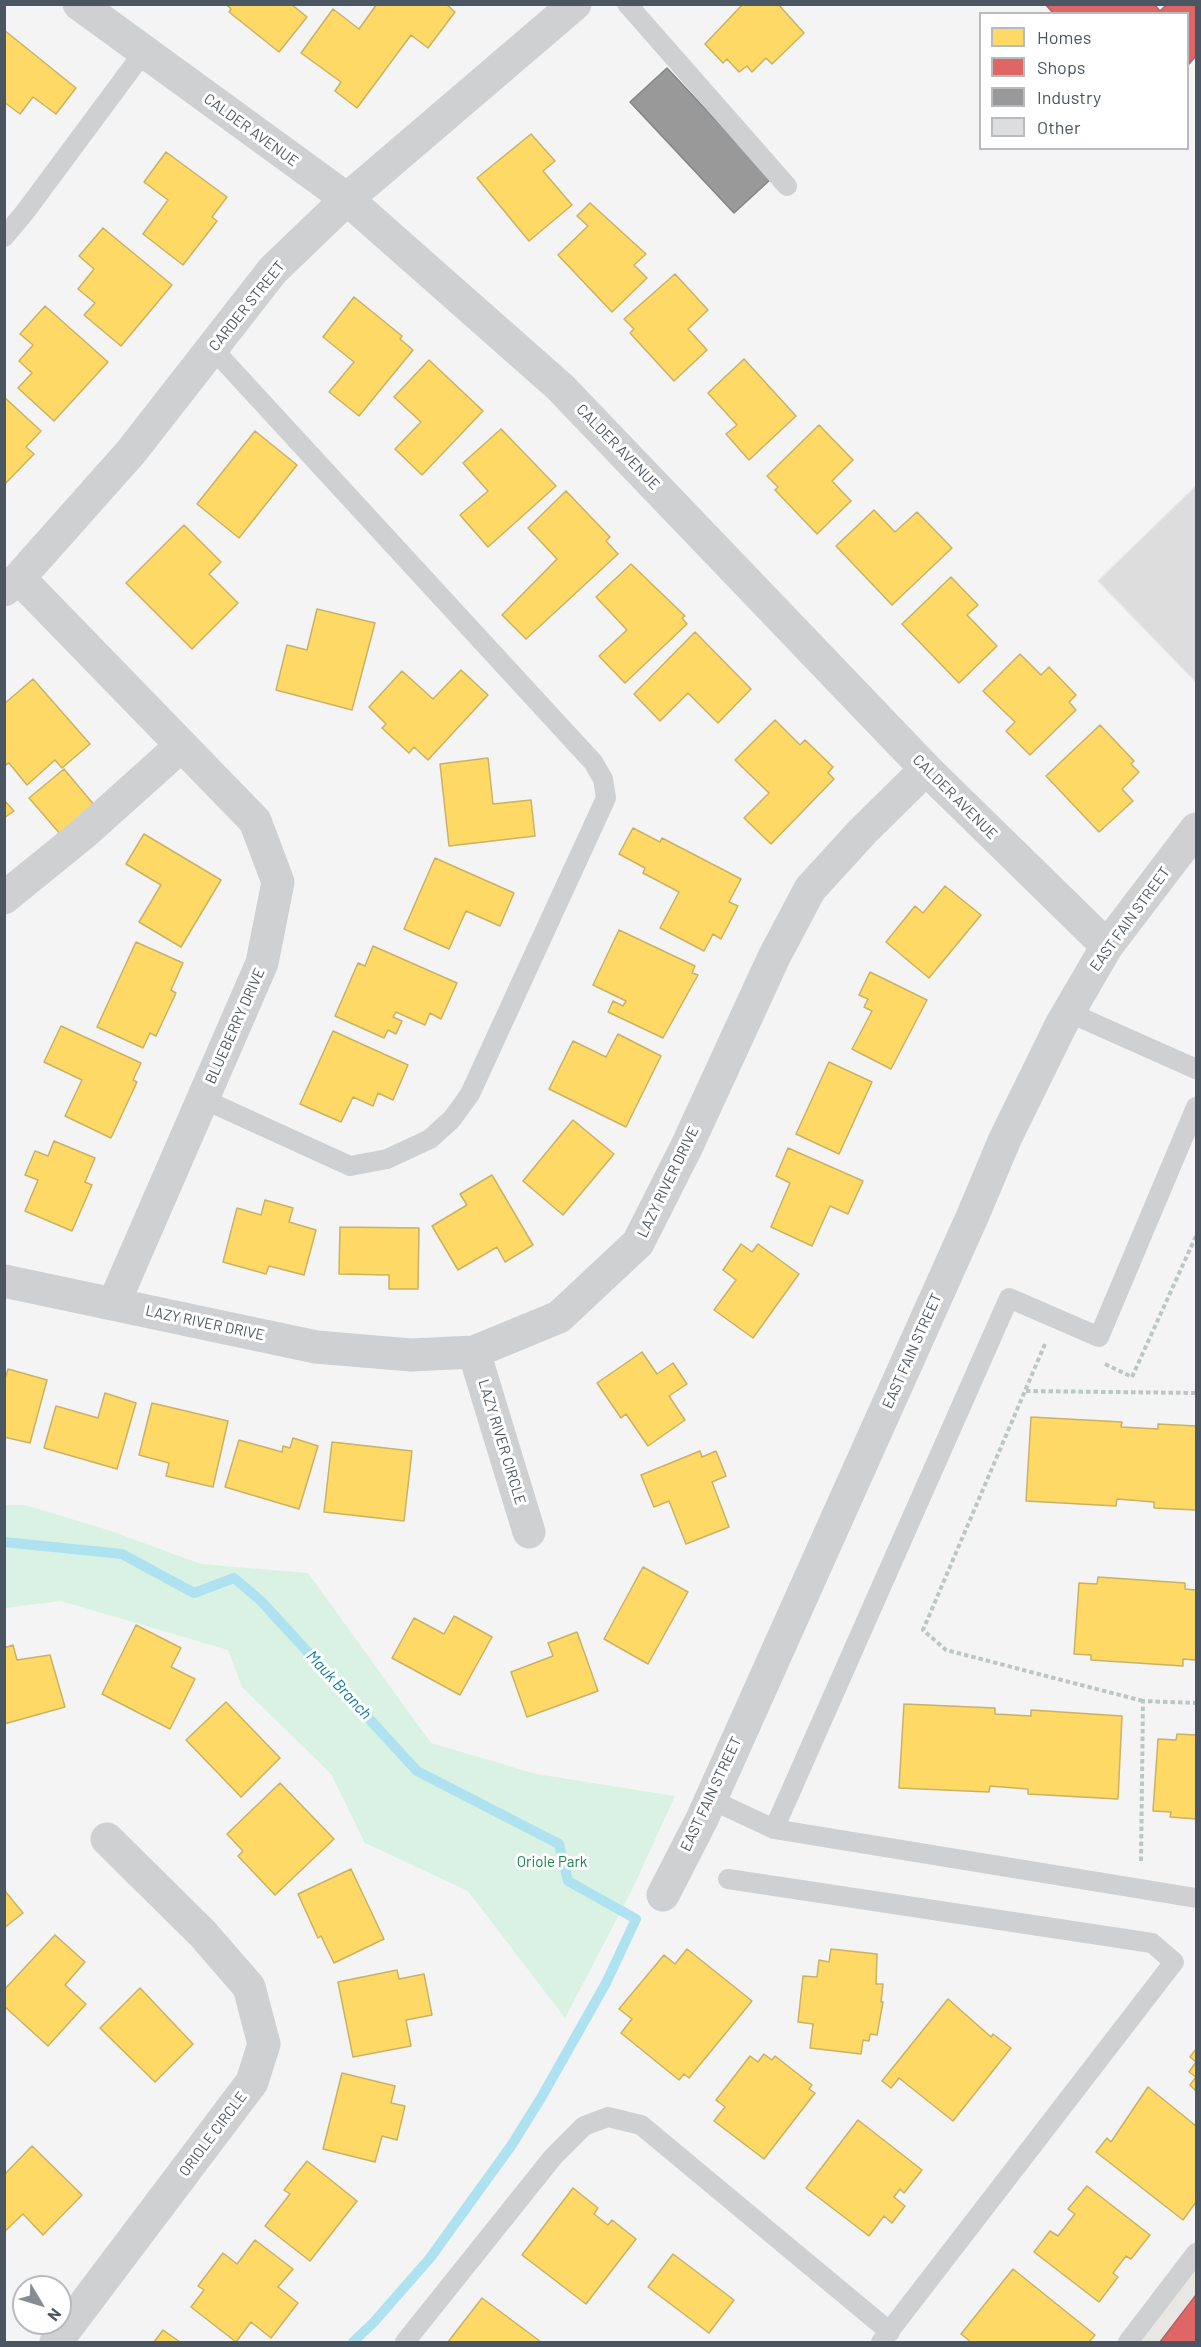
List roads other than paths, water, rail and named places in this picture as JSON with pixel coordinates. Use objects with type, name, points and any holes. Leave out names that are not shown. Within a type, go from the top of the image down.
[{"type":"street","name":"CALDER AVENUE","points":[[79,4],[143,53],[347,199],[560,387],[926,769],[1107,946]]},
{"type":"street","name":"CARDER STREET","points":[[12,584],[131,452],[273,270],[347,199],[575,4]]},
{"type":"street","name":"BLUEBERRY DRIVE","points":[[12,584],[181,746],[255,821],[278,882],[262,963],[114,1303]]},
{"type":"street","points":[[4,898],[84,833],[181,746]]},
{"type":"street","name":"LAZY RIVER DRIVE","points":[[4,1281],[316,1347],[411,1355],[474,1352],[559,1317],[638,1243],[686,1148],[774,957],[810,889],[926,769]]},
{"type":"street","name":"EAST FAIN STREET","points":[[663,1895],[710,1799],[1005,1139],[1068,1012],[1107,946],[1197,829]]},
{"type":"street","name":"LAZY RIVER CIRCLE","points":[[474,1352],[529,1532]]},
{"type":"street","name":"ORIOLE CIRCLE","points":[[56,2343],[252,2082],[264,2044],[249,1987],[203,1934],[107,1839]]},
{"type":"lane","points":[[627,4],[787,186]]},
{"type":"lane","points":[[4,237],[25,213],[143,53]]},
{"type":"lane","points":[[203,1099],[350,1166],[387,1159],[430,1139],[452,1119],[470,1094],[606,798],[603,779],[593,762],[213,349]]},
{"type":"lane","points":[[1068,1012],[1197,1069]]},
{"type":"lane","points":[[774,1829],[1009,1298],[1099,1337],[1197,1107]]},
{"type":"lane","points":[[710,1799],[774,1829],[1197,1898]]},
{"type":"lane","points":[[405,2343],[553,2157],[584,2126],[608,2117],[641,2125],[885,2337],[1174,1962],[1152,1943],[728,1879]]},
{"type":"lane","points":[[1128,2343],[1197,2253]]},
{"type":"waterway","name":"Mauk Branch","points":[[4,1542],[122,1554],[194,1593],[234,1578],[261,1601],[417,1771],[559,1844],[568,1881],[636,1919],[606,1983],[511,2146],[430,2258],[374,2322],[353,2342]]},
{"type":"park label","name":"Oriole Park","points":[[552,1862]]}]
